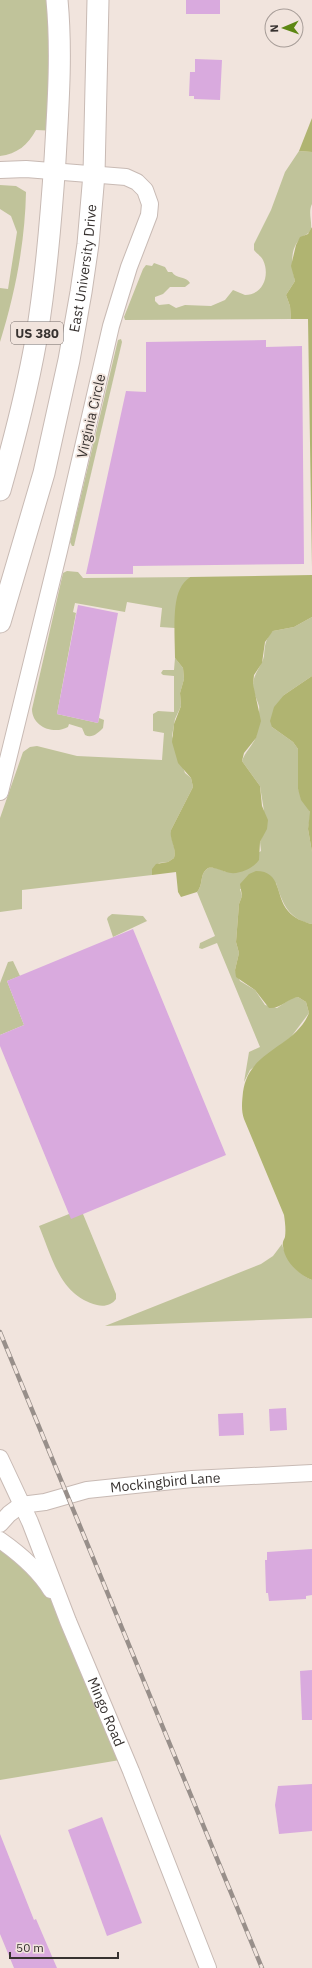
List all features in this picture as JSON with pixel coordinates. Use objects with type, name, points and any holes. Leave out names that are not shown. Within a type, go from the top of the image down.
[{"type":"main road","name":"US 380","points":[[0,490],[19,422],[36,340],[49,239],[59,84],[56,0]]},
{"type":"main road","name":"East University Drive","points":[[0,622],[42,481],[69,360],[88,244],[94,174],[98,0]]},
{"type":"street","name":"Virginia Circle","points":[[0,170],[54,171],[122,176],[134,180],[140,184],[147,194],[150,204],[149,215],[128,267],[113,319],[59,551],[0,792]]},
{"type":"street","name":"Mingo Road","points":[[0,1458],[49,1569],[68,1621],[131,1771],[208,1968]]},
{"type":"street","name":"Mockingbird Lane","points":[[0,1506],[45,1502],[87,1490],[158,1482],[312,1473]]},
{"type":"street","points":[[0,1524],[9,1514],[22,1505]]},
{"type":"street","points":[[0,1540],[27,1561],[40,1574],[68,1621]]},
{"type":"green space","points":[[0,0],[57,0],[57,131],[36,130],[26,144],[17,151],[0,156]]},
{"type":"green space","points":[[312,118],[312,152],[299,151]]},
{"type":"green space","points":[[299,151],[312,152],[312,204],[310,213],[311,229],[302,237],[294,248],[292,264],[295,281],[286,295],[290,306],[291,319],[125,320],[124,317],[143,269],[146,265],[152,266],[154,263],[165,267],[168,272],[172,272],[176,276],[186,279],[190,283],[185,287],[170,287],[163,294],[155,297],[155,301],[159,305],[169,304],[176,308],[185,305],[211,306],[225,300],[233,290],[245,295],[257,292],[264,283],[266,271],[262,259],[254,250],[254,244],[271,210],[285,172]]},
{"type":"green space","points":[[0,185],[16,186],[26,192],[24,230],[15,287],[0,342],[0,288],[8,289],[17,232],[11,216],[0,209]]},
{"type":"green space","points":[[312,227],[312,567],[308,319],[291,319],[290,306],[286,295],[295,281],[291,266],[296,245],[300,237],[308,234]]},
{"type":"green space","points":[[121,339],[122,342],[74,546],[72,546],[70,542],[118,340]]},
{"type":"green space","points":[[67,571],[78,572],[83,578],[190,577],[181,589],[177,601],[175,628],[160,627],[162,608],[127,602],[125,612],[75,603],[73,612],[76,613],[57,714],[98,723],[99,718],[104,720],[103,728],[92,736],[85,735],[82,728],[69,724],[68,727],[56,730],[45,728],[36,721],[32,709],[63,573]]},
{"type":"green space","points":[[312,575],[312,617],[294,627],[273,631],[265,642],[262,663],[254,675],[253,684],[261,721],[256,738],[244,753],[242,761],[260,786],[262,806],[268,820],[267,829],[260,842],[259,860],[249,869],[235,873],[226,872],[215,868],[208,868],[203,873],[197,892],[181,897],[178,892],[176,872],[152,875],[152,869],[156,864],[168,862],[174,858],[175,851],[171,837],[171,830],[193,787],[191,778],[178,763],[172,742],[174,724],[181,706],[180,693],[184,679],[183,668],[175,658],[174,632],[177,596],[184,582],[190,577]]},
{"type":"green space","points":[[312,617],[312,676],[284,695],[272,727],[293,742],[298,749],[298,789],[310,812],[308,829],[312,852],[312,924],[297,918],[288,910],[281,898],[276,883],[240,889],[242,896],[239,904],[236,942],[239,953],[235,970],[240,981],[255,990],[265,1005],[277,1008],[292,998],[298,997],[306,1002],[309,1013],[291,1037],[250,1070],[244,1082],[249,1052],[260,1047],[217,943],[202,949],[199,948],[200,943],[215,936],[197,892],[203,873],[208,868],[217,868],[226,872],[261,851],[260,842],[264,833],[264,811],[260,786],[242,761],[255,740],[259,716],[259,706],[254,691],[253,681],[263,660],[265,645],[270,634],[273,631],[294,627]]},
{"type":"green space","points":[[175,658],[183,668],[184,679],[180,693],[181,706],[175,719],[172,736],[185,773],[191,778],[193,787],[171,830],[171,837],[175,851],[174,858],[168,862],[159,863],[152,872],[152,875],[22,890],[22,909],[0,912],[0,818],[23,752],[30,747],[37,746],[77,756],[162,760],[164,733],[153,731],[153,714],[158,711],[174,712],[174,676],[163,675],[161,673],[163,670],[174,670]]},
{"type":"green space","points":[[312,676],[312,852],[308,829],[310,812],[301,800],[298,789],[298,749],[293,742],[272,727],[270,721],[274,707],[284,695]]},
{"type":"green space","points":[[256,871],[264,872],[270,875],[277,885],[284,905],[293,916],[312,924],[312,1280],[297,1271],[286,1257],[283,1245],[285,1237],[284,1215],[242,1112],[243,1092],[247,1078],[254,1067],[293,1034],[302,1025],[309,1013],[306,1002],[298,997],[277,1007],[269,1008],[255,990],[236,977],[235,970],[239,953],[236,942],[239,904],[242,896],[240,884],[249,874]]},
{"type":"green space","points":[[112,914],[143,916],[147,921],[113,937],[107,919]]},
{"type":"green space","points":[[13,961],[20,976],[7,981],[24,1025],[0,1035],[0,983],[8,962]]},
{"type":"green space","points":[[69,1214],[83,1214],[116,1294],[116,1299],[110,1304],[100,1306],[84,1300],[74,1293],[59,1274],[53,1262],[39,1226]]},
{"type":"green space","points":[[282,1244],[286,1255],[297,1270],[312,1280],[312,1318],[105,1326],[261,1264],[273,1256]]},
{"type":"green space","points":[[0,1540],[39,1574],[126,1759],[0,1780]]},
{"type":"building","points":[[186,0],[220,0],[220,14],[186,14]]},
{"type":"building","points":[[195,59],[222,60],[220,100],[194,99],[194,96],[189,96],[190,72],[195,72]]},
{"type":"building","points":[[266,340],[266,347],[302,346],[304,564],[133,566],[133,574],[86,574],[126,391],[146,392],[146,342]]},
{"type":"building","points":[[78,605],[118,613],[98,723],[57,714]]},
{"type":"building","points":[[133,929],[226,1155],[71,1219],[0,1046],[0,1035],[24,1025],[7,981]]},
{"type":"building","points":[[286,1408],[287,1430],[270,1431],[269,1409]]},
{"type":"building","points":[[243,1413],[244,1435],[219,1436],[218,1414]]},
{"type":"building","points":[[312,1549],[312,1595],[306,1596],[306,1599],[269,1601],[268,1593],[266,1593],[265,1560],[267,1560],[267,1552]]},
{"type":"building","points":[[312,1670],[312,1720],[302,1720],[300,1671]]},
{"type":"building","points":[[312,1784],[312,1831],[279,1834],[275,1805],[278,1786]]},
{"type":"building","points":[[102,1817],[142,1923],[107,1936],[68,1830]]},
{"type":"building","points":[[0,1834],[34,1920],[36,1919],[57,1968],[14,1968],[0,1934]]},
{"type":"railway","points":[[0,1332],[262,1968]]}]
